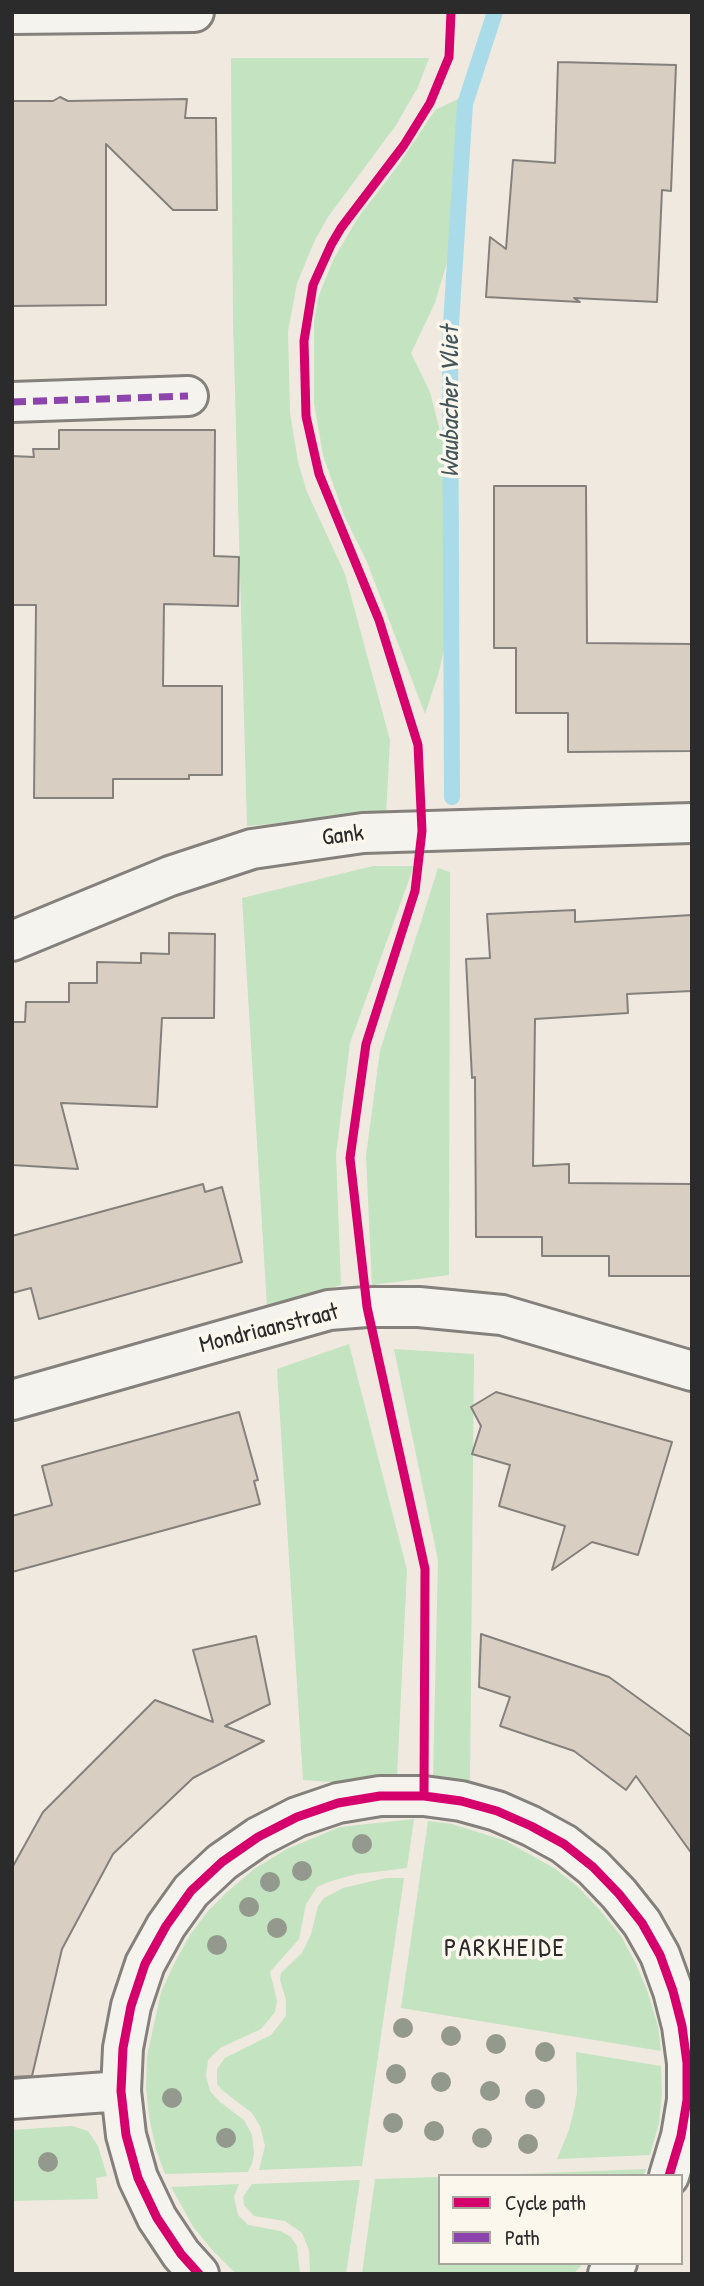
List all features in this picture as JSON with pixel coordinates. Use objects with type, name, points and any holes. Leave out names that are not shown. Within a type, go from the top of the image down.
[{"type":"street","points":[[12,13],[194,12]]},
{"type":"street","points":[[12,402],[188,396]]},
{"type":"street","name":"Gank","points":[[12,942],[170,876],[252,849],[363,833],[692,823]]},
{"type":"street","name":"Mondriaanstraat","points":[[12,1400],[329,1310],[368,1307],[419,1307],[502,1315],[692,1371]]},
{"type":"street","points":[[199,2274],[181,2254],[157,2218],[138,2178],[126,2135],[121,2091],[123,2048],[131,2006],[145,1964],[166,1926],[191,1891],[222,1861],[258,1837],[297,1817],[338,1803],[380,1796],[424,1796],[497,1811],[564,1844],[593,1867],[619,1894],[642,1923],[660,1955],[674,1990],[682,2026],[687,2063],[687,2099],[677,2174]]},
{"type":"street","points":[[12,2099],[121,2091]]},
{"type":"green space","points":[[231,58],[429,58],[418,87],[396,125],[328,217],[315,240],[297,283],[288,331],[290,413],[298,462],[307,492],[345,574],[390,740],[386,815],[247,826],[233,320]]},
{"type":"green space","points":[[464,96],[457,228],[435,303],[411,353],[430,392],[446,455],[448,629],[439,672],[425,714],[367,562],[344,515],[323,455],[314,403],[314,322],[318,298],[333,260],[359,216],[397,167],[435,110]]},
{"type":"green space","points":[[373,866],[414,866],[350,1043],[336,1154],[341,1285],[267,1306],[242,898]]},
{"type":"green space","points":[[438,868],[450,872],[449,1275],[372,1285],[366,1156],[380,1051]]},
{"type":"green space","points":[[349,1344],[407,1570],[397,1777],[347,1783],[303,1780],[277,1369]]},
{"type":"green space","points":[[394,1349],[474,1354],[470,1785],[433,1779],[438,1560]]},
{"type":"green space","points":[[414,1819],[407,1868],[357,1874],[317,1887],[306,1904],[299,1939],[270,1972],[277,2001],[275,2012],[261,2029],[220,2048],[208,2060],[206,2076],[210,2091],[244,2120],[252,2135],[254,2153],[248,2172],[165,2174],[156,2150],[149,2116],[147,2056],[161,1992],[190,1935],[227,1892],[254,1869],[287,1849],[340,1827]]},
{"type":"green space","points":[[428,1821],[452,1824],[506,1841],[554,1868],[577,1886],[621,1936],[635,1962],[658,2026],[661,2051],[401,2008]]},
{"type":"green space","points":[[386,1878],[404,1878],[362,2166],[259,2170],[265,2146],[260,2126],[252,2113],[217,2084],[217,2069],[225,2058],[271,2035],[286,2016],[281,1973],[302,1953],[311,1934],[318,1906],[324,1898],[343,1888]]},
{"type":"green space","points":[[576,2052],[661,2066],[659,2123],[650,2155],[557,2159],[574,2110],[577,2093]]},
{"type":"green space","points":[[72,2126],[88,2131],[98,2146],[107,2176],[96,2178],[98,2199],[12,2201],[12,2130]]},
{"type":"green space","points":[[646,2169],[644,2174],[519,2174]]},
{"type":"green space","points":[[438,2177],[438,2265],[582,2265],[573,2274],[362,2274],[375,2179]]},
{"type":"green space","points":[[360,2180],[346,2274],[310,2274],[309,2250],[302,2233],[285,2221],[254,2216],[244,2205],[243,2197],[252,2184]]},
{"type":"green space","points":[[239,2184],[234,2197],[238,2215],[248,2225],[280,2231],[290,2236],[297,2246],[300,2274],[236,2274],[194,2228],[171,2187]]},
{"type":"building","points":[[558,62],[676,65],[671,191],[662,190],[657,302],[574,298],[580,302],[486,297],[490,237],[506,249],[513,160],[555,163]]},
{"type":"building","points":[[60,97],[68,101],[187,99],[185,118],[216,118],[217,210],[173,210],[106,144],[106,305],[12,306],[12,101],[53,101]]},
{"type":"building","points":[[59,430],[215,430],[214,556],[239,557],[238,606],[164,604],[163,686],[222,686],[222,775],[189,775],[189,779],[113,779],[113,798],[34,798],[36,605],[12,605],[12,456],[34,457],[33,449],[59,449]]},
{"type":"building","points":[[494,486],[586,486],[587,643],[692,644],[692,751],[568,752],[568,713],[516,713],[516,648],[494,648]]},
{"type":"building","points":[[575,910],[575,922],[692,915],[692,991],[627,994],[628,1013],[535,1019],[533,1166],[569,1164],[569,1183],[692,1184],[692,1276],[609,1276],[609,1256],[542,1256],[542,1237],[476,1237],[475,1077],[472,1078],[466,959],[490,958],[487,914]]},
{"type":"building","points":[[169,933],[215,934],[214,1018],[162,1018],[157,1107],[61,1103],[78,1169],[12,1165],[12,1022],[25,1022],[26,1002],[69,1002],[69,983],[97,983],[97,962],[141,963],[141,953],[169,954]]},
{"type":"building","points":[[203,1184],[205,1192],[222,1187],[242,1262],[39,1319],[31,1288],[12,1293],[12,1236]]},
{"type":"building","points":[[496,1392],[672,1442],[638,1555],[592,1542],[552,1570],[565,1526],[499,1506],[510,1465],[472,1454],[481,1426],[471,1407]]},
{"type":"building","points":[[239,1412],[258,1480],[254,1481],[260,1504],[12,1572],[12,1516],[52,1505],[42,1466]]},
{"type":"building","points":[[481,1634],[609,1677],[692,1737],[692,1854],[636,1776],[626,1790],[574,1751],[500,1726],[510,1697],[479,1687]]},
{"type":"building","points":[[256,1636],[270,1704],[225,1726],[264,1741],[193,1778],[113,1854],[62,1949],[32,2076],[12,2077],[12,1868],[43,1812],[155,1700],[213,1722],[193,1650]]},
{"type":"waterway","name":"Waubacher Vliet","points":[[452,797],[450,340],[465,104],[495,12]]},
{"type":"marked path","points":[[12,402],[188,396]]},
{"type":"cycle path","points":[[424,1796],[425,1569],[367,1307],[350,1158],[366,1044],[415,891],[422,831],[418,745],[379,620],[319,474],[306,416],[304,341],[313,285],[331,245],[404,145],[430,103],[449,57],[451,12]]},
{"type":"cycle path","points":[[199,2274],[181,2254],[157,2218],[138,2178],[126,2135],[121,2091],[123,2048],[131,2006],[145,1964],[166,1926],[191,1891],[222,1862],[258,1837],[297,1817],[338,1803],[380,1796],[424,1796],[461,1801],[497,1811],[564,1844],[593,1867],[619,1894],[642,1923],[660,1955],[682,2026],[687,2063],[687,2100],[681,2136],[670,2174]]},
{"type":"district","name":"PARKHEIDE","points":[[505,1949]]}]
